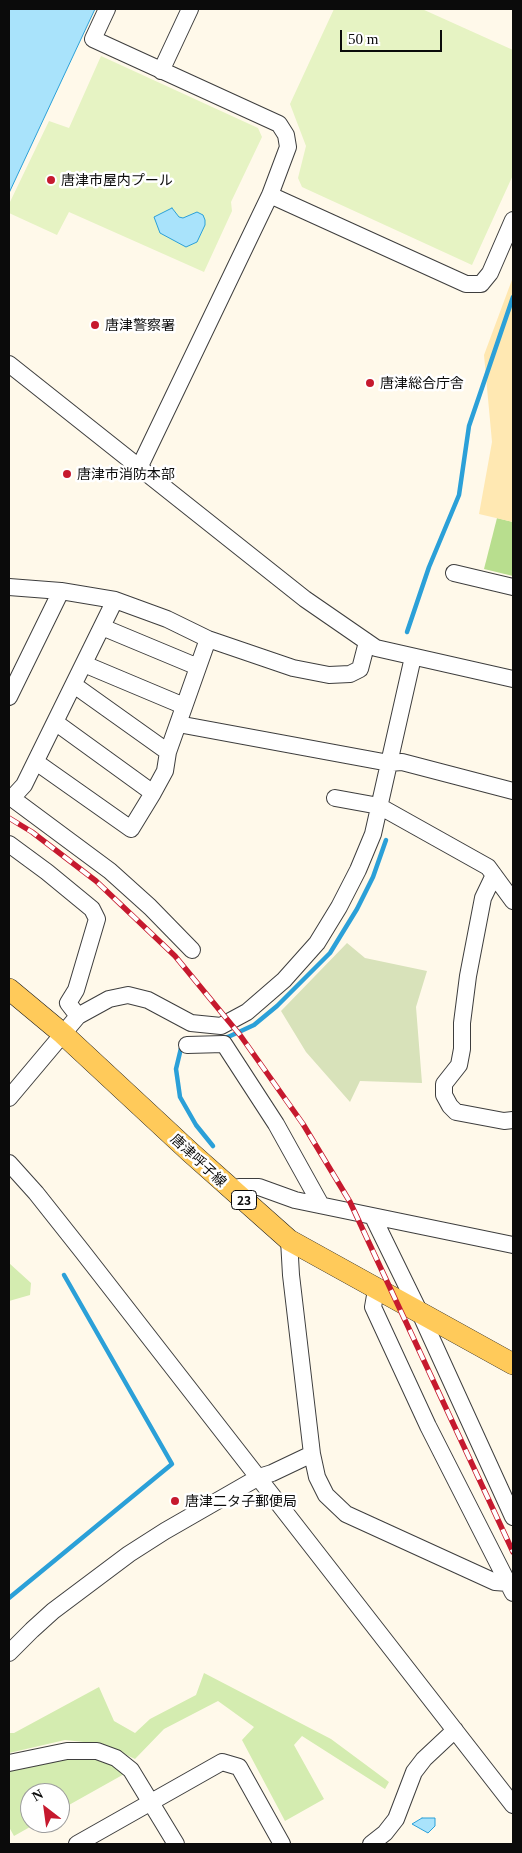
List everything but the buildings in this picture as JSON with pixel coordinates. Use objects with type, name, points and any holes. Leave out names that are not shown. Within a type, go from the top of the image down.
[{"type":"main road","name":"唐津呼子線","points":[[9,989],[63,1034],[232,1190],[290,1240],[376,1290],[419,1311],[513,1364]]},
{"type":"street","points":[[107,9],[93,39],[279,124],[286,135],[288,147],[270,195],[139,468]]},
{"type":"street","points":[[161,71],[190,9]]},
{"type":"street","points":[[270,195],[466,284],[481,284],[490,273],[513,220]]},
{"type":"street","points":[[9,364],[304,599],[376,648],[513,679]]},
{"type":"street","points":[[454,572],[513,587]]},
{"type":"street","points":[[9,587],[61,591],[115,600],[167,619],[208,639],[293,668],[329,675],[350,674],[360,669],[367,642]]},
{"type":"street","points":[[9,697],[61,591]]},
{"type":"street","points":[[115,600],[24,785],[10,797],[110,871],[150,907],[192,950]]},
{"type":"street","points":[[102,627],[198,667]]},
{"type":"street","points":[[36,762],[131,829],[154,793],[165,771],[168,752],[208,639]]},
{"type":"street","points":[[9,1098],[78,1016],[109,999],[128,995],[148,1000],[191,1023],[221,1026],[247,1012],[284,980],[317,943],[339,907],[358,870],[373,834],[413,657]]},
{"type":"street","points":[[84,664],[184,706]]},
{"type":"street","points":[[74,685],[168,752]]},
{"type":"street","points":[[55,722],[154,793]]},
{"type":"street","points":[[178,724],[389,763],[402,762],[513,791]]},
{"type":"street","points":[[335,798],[379,806],[488,867],[513,901]]},
{"type":"street","points":[[9,844],[92,909],[97,920],[76,990],[68,1003],[78,1016]]},
{"type":"street","points":[[494,875],[483,898],[468,976],[459,1065],[444,1084],[444,1095],[456,1112],[513,1120]]},
{"type":"street","points":[[187,1045],[224,1044],[276,1124],[321,1205]]},
{"type":"street","points":[[9,1163],[36,1193],[259,1477],[513,1805]]},
{"type":"street","points":[[232,1190],[240,1187],[259,1187],[294,1200],[513,1245]]},
{"type":"street","points":[[373,1217],[419,1311],[513,1517]]},
{"type":"street","points":[[290,1240],[291,1275],[312,1454],[317,1477],[326,1495],[346,1514],[510,1588]]},
{"type":"street","points":[[376,1290],[373,1307],[428,1426],[510,1588]]},
{"type":"street","points":[[9,1654],[53,1611],[129,1554],[164,1531],[259,1477],[272,1473],[312,1454]]},
{"type":"street","points":[[371,1844],[385,1833],[396,1819],[414,1772],[455,1730]]},
{"type":"street","points":[[9,1763],[67,1750],[97,1752],[116,1758],[131,1770],[176,1844]]},
{"type":"street","points":[[84,1843],[222,1762],[239,1767],[282,1844]]},
{"type":"green space","points":[[334,9],[422,9],[513,50],[513,175],[472,265],[302,187],[298,178],[306,146],[290,104]]},
{"type":"green space","points":[[101,56],[258,128],[262,137],[231,202],[232,211],[204,272],[69,212],[57,235],[9,213],[9,204],[49,121],[69,128]]},
{"type":"green space","points":[[497,518],[513,522],[513,576],[484,569]]},
{"type":"green space","points":[[347,943],[365,958],[427,971],[416,1007],[422,1083],[360,1081],[350,1102],[306,1052],[281,1011]]},
{"type":"green space","points":[[9,1263],[31,1283],[30,1295],[9,1301]]},
{"type":"green space","points":[[204,1673],[331,1739],[389,1782],[385,1789],[302,1736],[294,1745],[324,1799],[285,1821],[242,1740],[254,1727],[218,1701],[164,1729],[135,1759],[103,1744],[65,1740],[9,1753],[9,1733],[14,1733],[99,1687],[114,1721],[135,1733],[150,1719],[196,1695]]},
{"type":"green space","points":[[67,1756],[98,1757],[126,1773],[70,1804],[70,1783],[20,1783],[20,1833],[14,1836],[9,1827],[9,1770]]},
{"type":"sand","points":[[513,277],[513,522],[479,514],[492,442],[484,355]]},
{"type":"water","points":[[10,9],[95,9],[9,193],[9,12]]},
{"type":"water","points":[[172,208],[179,217],[183,218],[197,212],[203,215],[205,225],[197,242],[186,247],[160,233],[154,217]]},
{"type":"water","points":[[422,1818],[435,1818],[435,1826],[428,1833],[412,1824]]},
{"type":"waterway","points":[[407,632],[429,567],[459,495],[469,426],[513,297]]},
{"type":"waterway","points":[[223,1038],[254,1025],[277,1006],[330,953],[357,909],[373,877],[386,840]]},
{"type":"waterway","points":[[182,1044],[176,1069],[180,1097],[196,1125],[213,1146]]},
{"type":"waterway","points":[[9,1598],[172,1464],[64,1275]]},
{"type":"railway","points":[[9,818],[32,832],[96,881],[175,956],[240,1035],[303,1124],[350,1202],[513,1552]]},
{"type":"place","name":"唐津市屋内プール","points":[[51,180]]},
{"type":"place","name":"唐津警察署","points":[[95,325]]},
{"type":"place","name":"唐津総合庁舎","points":[[370,383]]},
{"type":"place","name":"唐津市消防本部","points":[[67,474]]},
{"type":"place","name":"唐津二タ子郵便局","points":[[175,1501]]}]
